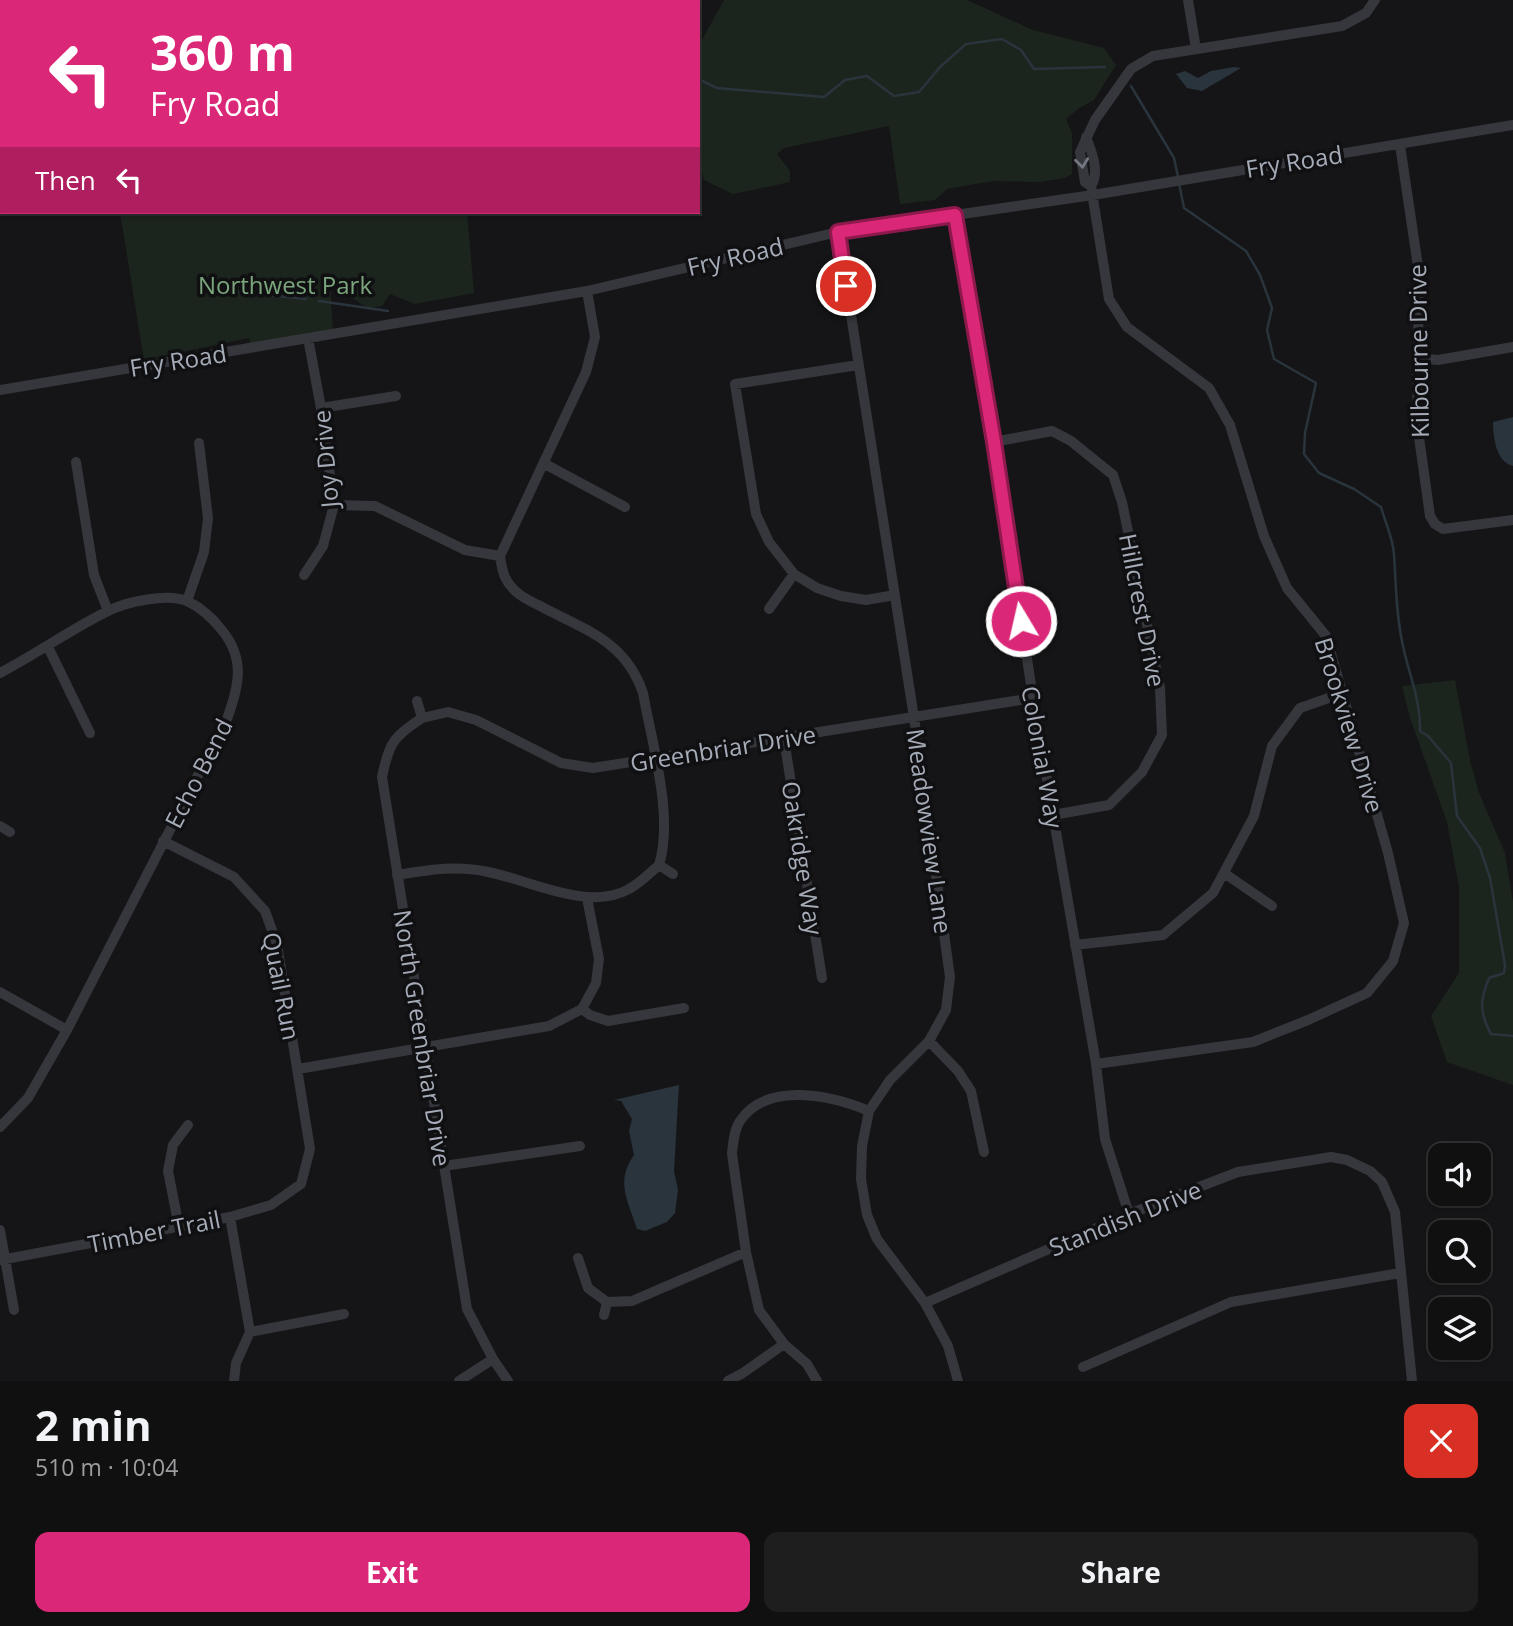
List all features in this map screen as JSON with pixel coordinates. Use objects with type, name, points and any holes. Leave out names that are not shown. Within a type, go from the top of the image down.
[{"type":"street","points":[[1188,0],[1196,49],[1342,26],[1366,13],[1375,1]]},
{"type":"street","name":"Brookview Drive","points":[[1097,1064],[1253,1042],[1367,993],[1393,961],[1404,923],[1388,853],[1326,636],[1287,588],[1264,536],[1230,425],[1209,388],[1127,327],[1108,299],[1092,190],[1096,178],[1086,137],[1131,69],[1153,56],[1196,49]]},
{"type":"street","name":"Fry Road","points":[[0,390],[587,291],[838,232],[1513,125]]},
{"type":"street","name":"Kilbourne Drive","points":[[1400,145],[1419,273],[1418,430],[1430,516],[1435,524],[1443,529],[1513,520]]},
{"type":"street","name":"Colonial Way","points":[[955,215],[994,442],[1033,698],[1097,1064],[1105,1139],[1129,1214]]},
{"type":"street","name":"Meadowview Lane","points":[[838,232],[914,717],[950,977],[946,1010],[929,1041],[897,1071],[869,1111],[862,1146],[861,1179],[867,1215],[877,1239],[925,1303],[948,1346],[958,1381]]},
{"type":"street","points":[[397,875],[450,867],[488,872],[587,898],[608,897],[628,890],[659,865],[664,849],[665,820],[643,693],[638,678],[624,657],[606,639],[520,596],[505,578],[500,556],[586,372],[595,337],[587,291]]},
{"type":"street","name":"Joy Drive","points":[[304,575],[323,546],[334,505],[308,338]]},
{"type":"street","points":[[1418,358],[1438,360],[1513,347]]},
{"type":"street","points":[[858,365],[735,384],[756,514],[769,542],[794,574],[817,588],[866,600],[894,595]]},
{"type":"street","points":[[321,408],[396,396]]},
{"type":"street","name":"Hillcrest Drive","points":[[994,442],[1052,431],[1071,441],[1113,475],[1122,502],[1160,688],[1162,735],[1142,772],[1109,805],[1053,815]]},
{"type":"street","points":[[0,673],[108,611],[155,598],[187,601],[204,552],[208,518],[199,443]]},
{"type":"street","points":[[76,462],[94,575],[108,611]]},
{"type":"street","points":[[545,464],[625,507]]},
{"type":"street","points":[[334,505],[375,506],[465,550],[500,556]]},
{"type":"street","points":[[769,609],[794,574]]},
{"type":"street","name":"Echo Bend","points":[[0,1127],[28,1098],[67,1030],[227,719],[237,692],[239,668],[230,640],[214,621],[187,601]]},
{"type":"street","points":[[48,647],[90,733]]},
{"type":"street","points":[[1075,945],[1163,935],[1213,893],[1254,816],[1272,746],[1300,708],[1343,693]]},
{"type":"street","name":"Greenbriar Drive","points":[[422,718],[448,712],[476,720],[561,763],[593,768],[1033,698]]},
{"type":"street","points":[[417,701],[422,718]]},
{"type":"street","name":"North Greenbriar Drive","points":[[422,718],[401,732],[388,750],[382,777],[467,1309],[493,1359],[509,1381]]},
{"type":"street","name":"Oakridge Way","points":[[784,739],[822,978]]},
{"type":"street","points":[[0,826],[10,832]]},
{"type":"street","name":"Quail Run","points":[[163,841],[234,877],[265,911],[277,944],[310,1149],[301,1184]]},
{"type":"street","points":[[659,865],[673,874]]},
{"type":"street","points":[[1224,873],[1272,906]]},
{"type":"street","points":[[298,1069],[549,1026],[582,1009],[596,983],[599,959],[587,898]]},
{"type":"street","points":[[0,992],[67,1030]]},
{"type":"street","points":[[582,1009],[608,1021],[684,1008]]},
{"type":"street","points":[[929,1041],[958,1071],[971,1091],[984,1152]]},
{"type":"street","points":[[817,1381],[807,1364],[784,1344],[759,1310],[746,1252],[732,1154],[734,1138],[740,1121],[760,1104],[774,1098],[791,1095],[829,1098],[869,1111]]},
{"type":"street","points":[[180,1227],[168,1171],[173,1144],[188,1125]]},
{"type":"street","points":[[444,1166],[580,1146]]},
{"type":"street","name":"Standish Drive","points":[[925,1303],[1129,1214],[1238,1172],[1331,1157],[1358,1165],[1382,1182],[1395,1212],[1400,1273]]},
{"type":"street","name":"Timber Trail","points":[[3,1259],[230,1217],[271,1205],[301,1184]]},
{"type":"street","points":[[230,1217],[250,1332],[236,1363],[234,1381]]},
{"type":"street","points":[[0,1230],[14,1310]]},
{"type":"street","points":[[579,1258],[588,1288],[607,1302],[632,1301],[746,1252]]},
{"type":"street","points":[[1083,1367],[1231,1302],[1400,1273],[1412,1381]]},
{"type":"street","points":[[604,1315],[607,1302]]},
{"type":"street","points":[[250,1332],[344,1314]]},
{"type":"street","points":[[728,1381],[784,1344]]},
{"type":"street","points":[[459,1381],[493,1359]]},
{"type":"green space","points":[[724,0],[967,0],[1033,30],[1104,48],[1116,65],[1094,100],[1066,119],[1072,133],[1072,174],[1065,178],[1040,182],[994,181],[947,189],[935,200],[900,204],[889,126],[784,148],[777,154],[790,171],[790,182],[733,194],[704,180],[700,141],[700,43]]},
{"type":"green space","name":"Northwest Park","points":[[120,214],[467,214],[474,293],[415,304],[390,294],[382,306],[367,308],[330,282],[333,334],[250,347],[249,338],[144,360]]},
{"type":"green space","points":[[1455,680],[1470,760],[1479,793],[1505,853],[1513,902],[1513,1085],[1447,1062],[1431,1016],[1459,973],[1459,887],[1447,822],[1410,718],[1402,686]]},
{"type":"shaded area","points":[[1241,68],[1202,91],[1187,88],[1176,74],[1185,71],[1198,78],[1211,71]]},
{"type":"shaded area","points":[[1513,417],[1513,466],[1507,464],[1499,454],[1493,422]]},
{"type":"shaded area","points":[[679,1085],[674,1171],[678,1190],[675,1213],[667,1222],[645,1231],[637,1229],[624,1183],[628,1165],[634,1155],[629,1131],[632,1119],[621,1101],[614,1100]]},
{"type":"waterway","points":[[700,80],[717,88],[824,97],[845,80],[867,76],[894,96],[919,92],[940,67],[966,44],[1002,39],[1021,50],[1034,69],[1105,67]]},
{"type":"waterway","points":[[1131,86],[1174,158],[1178,177]]},
{"type":"waterway","points":[[1179,183],[1184,208],[1246,251],[1260,275],[1272,308],[1267,330],[1274,359],[1316,383],[1305,433],[1304,454],[1319,473],[1354,489],[1381,507],[1391,536],[1399,623],[1417,699],[1420,731],[1428,736],[1451,763],[1457,816],[1480,848],[1490,878],[1505,965],[1504,973],[1489,978],[1482,1006],[1484,1019],[1491,1034],[1513,1036]]},
{"type":"waterway","points":[[239,292],[306,299]]},
{"type":"waterway","points":[[319,301],[388,311]]},
{"type":"route","points":[[846,286],[838,232],[955,215],[1021,621]]}]
